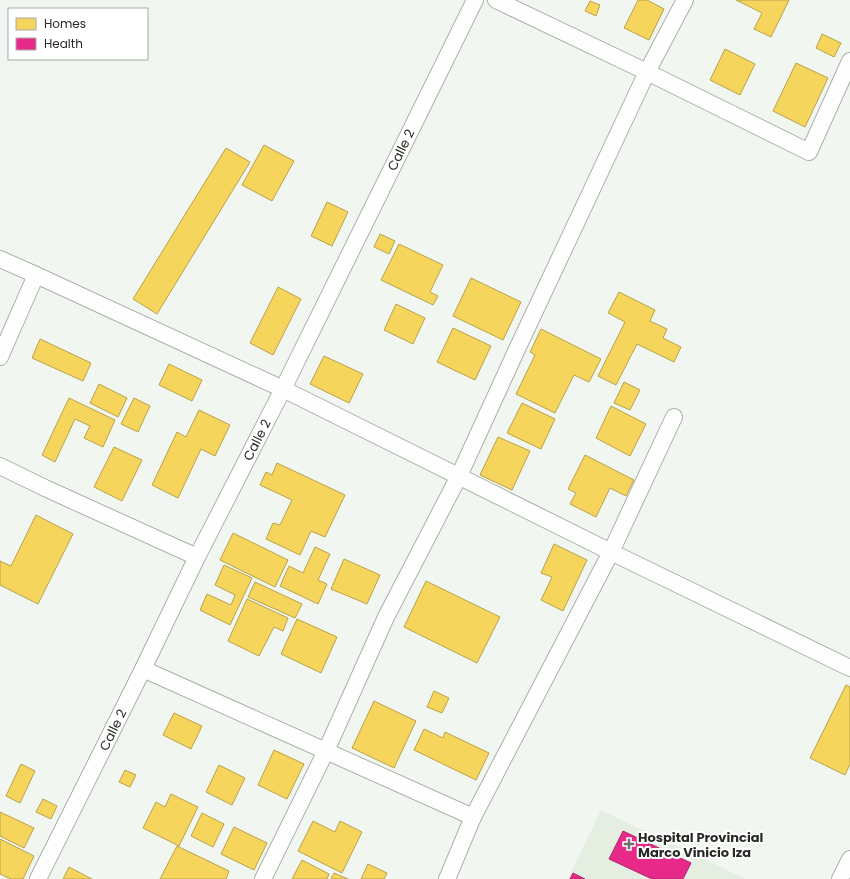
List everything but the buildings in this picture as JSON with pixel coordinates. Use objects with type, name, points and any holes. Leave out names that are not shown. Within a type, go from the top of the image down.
[{"type":"street","name":"Calle 2","points":[[38,879],[197,557],[283,389],[475,0]]},
{"type":"street","points":[[496,0],[809,152],[850,61]]},
{"type":"street","points":[[263,879],[326,751],[386,617],[459,476],[647,72],[685,0]]},
{"type":"street","points":[[0,260],[36,275],[283,389],[611,552],[850,668]]},
{"type":"street","points":[[0,357],[36,275]]},
{"type":"street","points":[[447,879],[473,817],[611,552],[674,417]]},
{"type":"street","points":[[0,466],[197,557]]},
{"type":"street","points":[[143,669],[473,817]]},
{"type":"street","points":[[840,879],[850,859]]},
{"type":"shaded area","name":"Hospital Provincial Marco Vinicio Iza","points":[[601,810],[746,879],[568,879]]},
{"type":"place","name":"Hospital Provincial Marco Vinicio Iza","points":[[629,844]]}]
